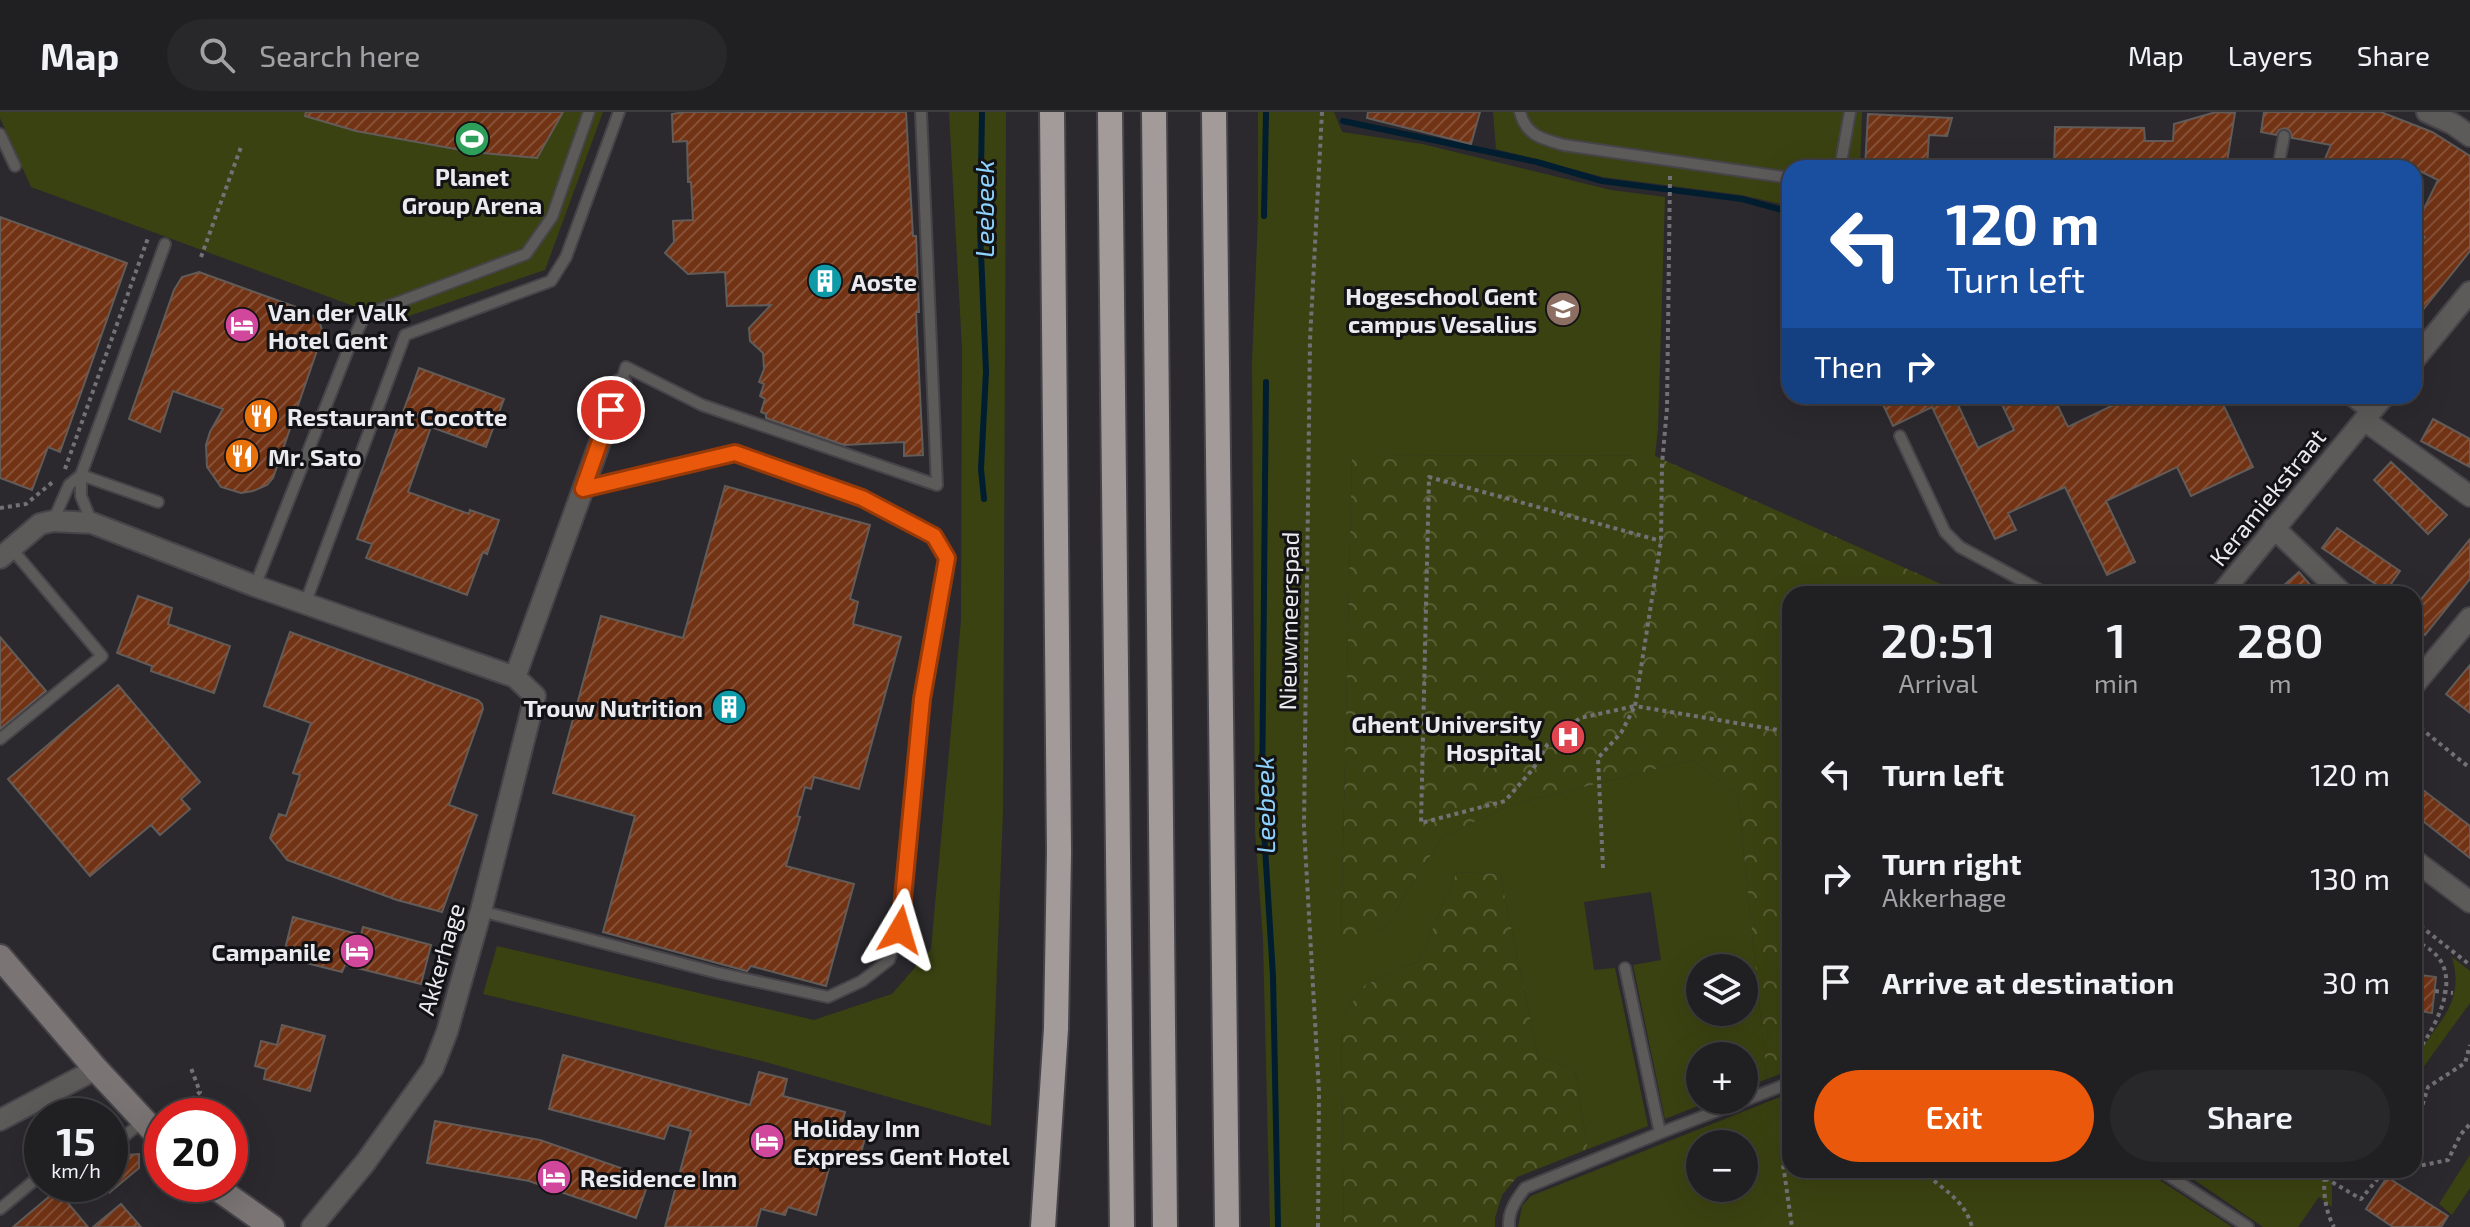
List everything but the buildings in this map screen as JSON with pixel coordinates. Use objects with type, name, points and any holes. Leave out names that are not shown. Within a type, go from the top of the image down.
[{"type":"highway","points":[[1043,1220],[1056,1029],[1059,852],[1052,112]]},
{"type":"highway","points":[[1110,112],[1122,1227]]},
{"type":"highway","points":[[1154,112],[1165,1227]]},
{"type":"highway","points":[[1214,112],[1222,933],[1229,1227]]},
{"type":"street","points":[[2427,112],[2470,136]]},
{"type":"street","points":[[2422,350],[2470,292]]},
{"type":"street","points":[[6,553],[40,524],[53,521],[92,523],[255,586],[515,677],[621,384]]},
{"type":"street","name":"Keramiekstraat","points":[[2227,586],[2377,404]]},
{"type":"street","points":[[2366,417],[2470,496]]},
{"type":"street","points":[[2274,528],[2335,586]]},
{"type":"street","points":[[2422,669],[2466,629]]},
{"type":"street","name":"Akkerhage","points":[[312,1227],[365,1163],[433,1068],[447,1032],[535,696],[515,677]]},
{"type":"street","points":[[2422,866],[2470,902]]},
{"type":"street","points":[[0,957],[144,1121]]},
{"type":"street","points":[[0,1120],[96,1069]]},
{"type":"street","points":[[237,1202],[272,1227]]},
{"type":"lane","points":[[255,586],[348,350],[365,315],[526,254],[552,217],[589,112]]},
{"type":"lane","points":[[305,604],[405,335],[551,281],[566,257],[619,112]]},
{"type":"lane","points":[[621,384],[626,367],[702,405],[937,485],[921,112]]},
{"type":"lane","points":[[1520,112],[1529,132],[1564,145],[1782,177]]},
{"type":"lane","points":[[1841,160],[1850,112]]},
{"type":"lane","points":[[0,134],[15,166]]},
{"type":"lane","points":[[2280,160],[2284,136]]},
{"type":"lane","points":[[92,523],[81,496],[81,475],[165,244]]},
{"type":"lane","points":[[2354,404],[2366,417]]},
{"type":"lane","points":[[1900,436],[1945,532],[1960,547],[2032,586]]},
{"type":"lane","points":[[481,911],[718,973],[828,997],[862,981],[889,960],[900,930],[922,699],[947,558],[934,536],[862,498],[735,453],[583,489]]},
{"type":"lane","points":[[81,475],[158,502]]},
{"type":"lane","points":[[53,521],[69,485],[81,475]]},
{"type":"lane","points":[[0,739],[102,656],[6,553]]},
{"type":"lane","points":[[1625,968],[1660,1133]]},
{"type":"lane","points":[[1509,1227],[1514,1202],[1525,1188],[1782,1086]]},
{"type":"lane","points":[[128,1133],[144,1121]]},
{"type":"lane","points":[[2172,1178],[2248,1227]]},
{"type":"lane","points":[[0,1209],[24,1189]]},
{"type":"path","name":"Nieuwmeerspad","points":[[1318,1227],[1319,1092],[1304,827],[1310,340],[1322,112]]},
{"type":"path","points":[[201,257],[241,147]]},
{"type":"path","points":[[1603,868],[1598,758],[1621,733],[1635,706],[1661,541],[1662,464],[1667,408],[1670,181]]},
{"type":"path","points":[[0,508],[26,504],[63,473],[148,238]]},
{"type":"path","points":[[1661,541],[1429,477],[1421,823],[1505,801],[1533,769],[1547,745],[1580,718],[1635,706],[1782,731]]},
{"type":"path","points":[[2422,729],[2470,768]]},
{"type":"path","points":[[2422,927],[2470,965]]},
{"type":"path","points":[[2422,944],[2448,962]]},
{"type":"path","points":[[2422,1046],[2439,1023],[2453,993],[2453,969]]},
{"type":"path","points":[[2435,991],[2453,993]]},
{"type":"path","points":[[2422,1106],[2428,1087],[2465,1063],[2470,1045]]},
{"type":"path","points":[[191,1068],[200,1092],[194,1098]]},
{"type":"path","points":[[2422,1165],[2448,1160],[2461,1134],[2470,1124]]},
{"type":"path","points":[[1785,1178],[1792,1227]]},
{"type":"path","points":[[1933,1178],[1950,1191],[1969,1215],[1972,1227]]},
{"type":"path","points":[[2325,1178],[2361,1199],[2378,1178]]},
{"type":"path","points":[[2325,1178],[2327,1215],[2334,1227]]},
{"type":"green space","points":[[0,112],[603,112],[545,270],[394,321],[31,187]]},
{"type":"green space","points":[[949,112],[1006,112],[1003,810],[991,1126],[762,1061],[483,994],[497,946],[814,1020],[892,994],[931,949],[961,620],[962,348]]},
{"type":"green space","points":[[1258,112],[1334,112],[1342,132],[1422,144],[1611,190],[1665,197],[1655,456],[1352,455],[1341,937],[1384,929],[1442,837],[1511,805],[1693,760],[1738,796],[1754,954],[1686,954],[1686,1026],[1758,1026],[1758,991],[1767,1079],[1758,1083],[1758,1042],[1686,1042],[1686,1111],[1665,1119],[1633,965],[1661,960],[1651,892],[1584,902],[1594,970],[1615,968],[1648,1126],[1588,1149],[1575,1070],[1538,1057],[1500,874],[1457,872],[1419,961],[1365,985],[1341,1018],[1344,1227],[1270,1227],[1263,940],[1255,830],[1252,362],[1258,217]]},
{"type":"green space","points":[[1493,112],[1862,112],[1860,160],[1782,160],[1782,204],[1742,195],[1603,177],[1496,149]]},
{"type":"green space","points":[[1352,455],[1655,456],[1945,586],[1782,586],[1782,1073],[1767,1079],[1758,991],[1758,954],[1754,954],[1738,796],[1693,760],[1511,805],[1442,837],[1384,929],[1341,938]]},
{"type":"green space","points":[[1457,872],[1500,874],[1538,1057],[1575,1070],[1588,1149],[1517,1177],[1502,1195],[1495,1227],[1344,1227],[1341,1018],[1365,985],[1419,961]]},
{"type":"green space","points":[[2452,957],[2470,971],[2470,1003],[2422,1069],[2422,1048],[2448,1010],[2456,978]]},
{"type":"green space","points":[[1782,1096],[1782,1178],[2156,1178],[2232,1227],[1518,1227],[1522,1206],[1531,1196],[1686,1134],[1686,1202],[1758,1202],[1758,1130],[1697,1130],[1737,1114],[1758,1114],[1758,1106]]},
{"type":"green space","points":[[2470,1155],[2470,1188],[2452,1215],[2439,1204]]},
{"type":"green space","points":[[2192,1178],[2332,1178],[2332,1207],[2319,1197],[2298,1227],[2263,1227]]},
{"type":"waterway","name":"Leebeek","points":[[982,112],[980,229],[986,372],[981,469],[984,499]]},
{"type":"waterway","name":"Leebeek","points":[[1264,216],[1266,112]]},
{"type":"waterway","points":[[1343,121],[1537,162],[1602,181],[1742,199],[1782,210]]},
{"type":"waterway","name":"Leebeek","points":[[1266,382],[1262,799],[1273,976],[1278,1227]]},
{"type":"place","name":"Planet Group Arena","points":[[472,139]]},
{"type":"place","name":"Aoste","points":[[825,281]]},
{"type":"place","name":"Hogeschool Gent campus Vesalius","points":[[1563,309]]},
{"type":"place","name":"Van der Valk Hotel Gent","points":[[242,325]]},
{"type":"place","name":"Restaurant Cocotte","points":[[261,416]]},
{"type":"place","name":"Mr. Sato","points":[[242,456]]},
{"type":"place","name":"Trouw Nutrition","points":[[729,707]]},
{"type":"place","name":"Ghent University Hospital","points":[[1568,737]]},
{"type":"place","name":"Campanile","points":[[357,951]]},
{"type":"place","name":"Holiday Inn Express Gent Hotel","points":[[767,1141]]},
{"type":"place","name":"Residence Inn","points":[[554,1177]]},
{"type":"route","points":[[611,410],[583,489],[735,453],[862,498],[934,536],[947,558],[922,699],[900,930]]}]
